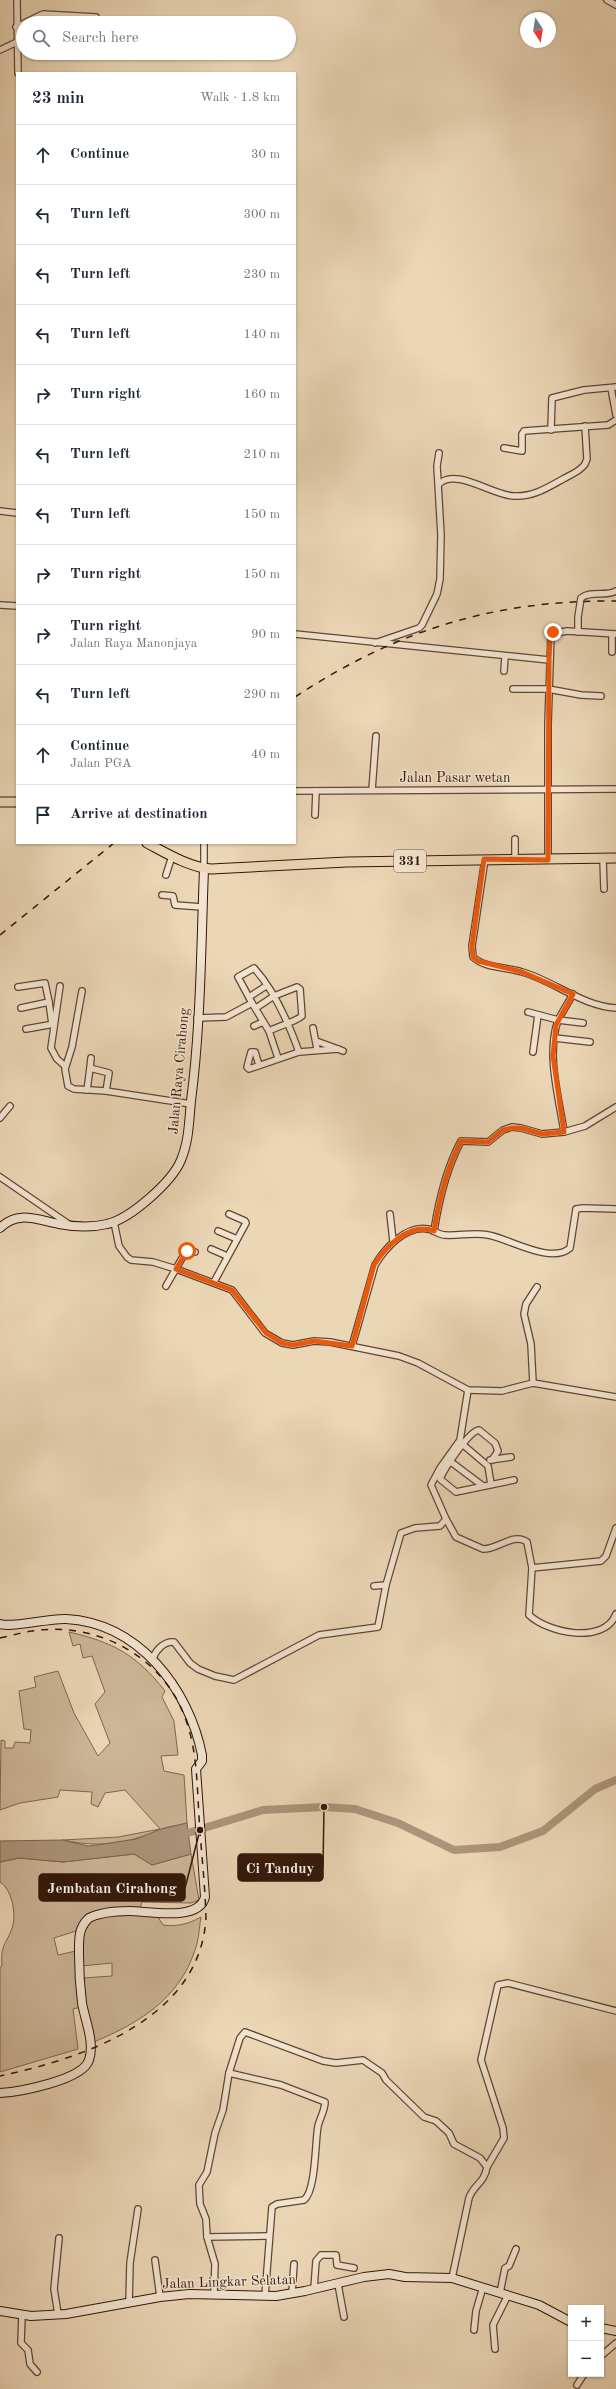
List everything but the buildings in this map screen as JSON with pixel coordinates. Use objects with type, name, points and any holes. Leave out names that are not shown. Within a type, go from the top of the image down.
[{"type":"main road","points":[[0,802],[16,802]]},
{"type":"main road","points":[[148,844],[172,856],[204,868]]},
{"type":"main road","name":"331","points":[[204,868],[484,859],[548,860],[616,858]]},
{"type":"street","points":[[16,16],[17,0]]},
{"type":"street","points":[[607,0],[616,5]]},
{"type":"street","points":[[39,16],[43,14],[78,16]]},
{"type":"street","points":[[0,50],[16,42]]},
{"type":"street","points":[[18,60],[18,72]]},
{"type":"street","points":[[551,430],[552,398],[584,390],[614,387],[616,416]]},
{"type":"street","points":[[504,448],[521,451],[522,432],[611,424],[616,420]]},
{"type":"street","points":[[439,484],[443,480],[453,479],[512,496],[529,495],[544,490],[586,464],[585,426]]},
{"type":"street","points":[[374,643],[419,628],[422,625],[437,594],[441,553],[439,484],[436,466],[439,453]]},
{"type":"street","points":[[0,511],[16,513]]},
{"type":"street","points":[[578,632],[578,616],[581,598],[589,594],[611,594],[616,591]]},
{"type":"street","points":[[0,605],[16,606]]},
{"type":"street","points":[[548,860],[548,689],[551,634],[556,631],[614,634],[612,652]]},
{"type":"street","points":[[296,634],[549,660]]},
{"type":"street","points":[[504,671],[505,656]]},
{"type":"street","points":[[513,689],[548,689],[581,695],[602,696]]},
{"type":"street","points":[[372,790],[376,736]]},
{"type":"street","name":"Jalan Pasar wetan","points":[[296,791],[616,789]]},
{"type":"street","points":[[315,815],[316,791]]},
{"type":"street","points":[[515,839],[515,860]]},
{"type":"street","points":[[204,844],[204,868]]},
{"type":"street","points":[[166,875],[172,856]]},
{"type":"street","points":[[484,859],[472,946],[473,957],[484,963],[537,977],[597,1004],[616,1008]]},
{"type":"street","points":[[603,859],[604,889]]},
{"type":"street","name":"Jalan Raya Cirahong","points":[[0,1228],[3,1221],[28,1216],[83,1227],[114,1222],[129,1214],[164,1185],[178,1167],[186,1142],[191,1104],[197,1018],[204,868]]},
{"type":"street","points":[[162,895],[173,896],[175,905],[202,907]]},
{"type":"street","points":[[278,1058],[269,1031],[238,978],[254,968],[274,996],[288,1022],[299,1052]]},
{"type":"street","points":[[18,987],[45,983],[53,1024]]},
{"type":"street","points":[[60,986],[53,1024],[51,1048],[58,1059],[65,1066]]},
{"type":"street","points":[[249,997],[266,986]]},
{"type":"street","points":[[197,1018],[226,1017],[297,987],[300,989],[302,1016],[294,1022],[288,1022],[269,1031]]},
{"type":"street","points":[[82,990],[72,1047],[65,1066],[68,1086],[87,1090],[106,1091],[191,1104]]},
{"type":"street","points":[[564,1132],[553,1056],[558,1020],[573,994]]},
{"type":"street","points":[[20,1008],[49,1002]]},
{"type":"street","points":[[528,1012],[558,1020],[583,1023]]},
{"type":"street","points":[[532,1052],[538,1015]]},
{"type":"street","points":[[254,1026],[263,1022]]},
{"type":"street","points":[[26,1028],[53,1024]]},
{"type":"street","points":[[313,1028],[317,1049]]},
{"type":"street","points":[[555,1038],[590,1042]]},
{"type":"street","points":[[259,1065],[299,1052],[317,1049],[341,1050],[316,1041]]},
{"type":"street","points":[[87,1090],[91,1058]]},
{"type":"street","points":[[90,1068],[108,1073],[106,1091]]},
{"type":"street","points":[[1,1116],[10,1106]]},
{"type":"street","points":[[434,1231],[440,1197],[447,1171],[461,1141],[488,1142],[503,1130],[512,1128],[521,1128],[542,1134],[564,1132],[585,1126],[616,1107]]},
{"type":"street","points":[[0,1178],[70,1225]]},
{"type":"street","points":[[352,1346],[374,1265],[393,1241],[421,1228],[434,1231],[442,1235],[488,1234],[507,1239],[525,1248],[563,1252],[570,1248],[576,1210],[583,1208],[616,1209]]},
{"type":"street","points":[[214,1282],[246,1222],[229,1214]]},
{"type":"street","points":[[390,1214],[393,1241]]},
{"type":"street","points":[[114,1222],[119,1246],[131,1260],[152,1262],[214,1282],[237,1295],[247,1311],[266,1333],[282,1343],[293,1345],[314,1341],[352,1346],[410,1359],[468,1390],[502,1391],[533,1383],[616,1397]]},
{"type":"street","points":[[218,1230],[237,1239]]},
{"type":"street","points":[[211,1249],[227,1256]]},
{"type":"street","points":[[166,1286],[187,1251],[195,1252]]},
{"type":"street","points":[[533,1383],[531,1344],[524,1314],[526,1304],[537,1288]]},
{"type":"street","points":[[468,1390],[462,1443],[440,1478],[451,1490],[459,1492],[514,1480]]},
{"type":"street","points":[[492,1460],[498,1451],[496,1445],[479,1430],[473,1432],[440,1468],[431,1485],[446,1519],[456,1537],[488,1549],[512,1540],[525,1540],[532,1568],[530,1615],[536,1622],[546,1627],[592,1633],[606,1629],[616,1614]]},
{"type":"street","points":[[462,1443],[488,1466],[491,1484]]},
{"type":"street","points":[[483,1461],[511,1457],[503,1458]]},
{"type":"street","points":[[451,1462],[482,1486]]},
{"type":"street","points":[[153,1658],[157,1650],[167,1643],[174,1642],[190,1663],[198,1669],[215,1676],[234,1680],[319,1635],[376,1628],[382,1617],[386,1586],[402,1533],[415,1528],[440,1526],[446,1519]]},
{"type":"street","points":[[532,1568],[602,1561],[606,1556],[616,1528]]},
{"type":"street","points":[[374,1586],[386,1586]]},
{"type":"street","points":[[0,1624],[67,1619],[100,1626],[126,1638],[153,1658],[173,1684],[190,1713],[202,1755],[202,1761],[196,1769],[205,1897],[199,1906],[181,1913],[119,1912],[89,1918],[79,1931],[81,1992],[90,2049],[87,2065],[76,2073],[65,2078],[23,2090],[0,2093]]},
{"type":"street","points":[[452,2278],[469,2198],[474,2189],[485,2177],[487,2167],[504,2138],[503,2128],[481,2060],[498,1984],[508,1983],[616,2011]]},
{"type":"street","points":[[214,2294],[215,2264],[207,2237],[206,2220],[199,2197],[199,2185],[207,2172],[215,2133],[223,2110],[229,2073],[240,2038],[244,2032],[323,2061],[336,2063],[363,2060],[382,2073],[386,2080],[424,2117],[436,2121],[449,2133],[454,2144],[480,2158],[487,2167]]},
{"type":"street","points":[[229,2073],[282,2085],[325,2102],[318,2128],[314,2171],[308,2196],[304,2200],[274,2206],[268,2236],[265,2296]]},
{"type":"street","points":[[129,2304],[130,2262],[138,2209]]},
{"type":"street","points":[[207,2237],[268,2236]]},
{"type":"street","points":[[58,2314],[54,2289],[59,2238]]},
{"type":"street","points":[[495,2349],[493,2325],[504,2294],[505,2268],[509,2266],[516,2249]]},
{"type":"street","points":[[314,2289],[316,2261],[323,2254],[337,2256],[337,2265],[354,2268]]},
{"type":"street","points":[[155,2260],[160,2297]]},
{"type":"street","points":[[292,2293],[294,2264]]},
{"type":"street","name":"Jalan Lingkar Selatan","points":[[0,2311],[22,2315],[58,2314],[129,2304],[160,2297],[214,2294],[265,2296],[314,2289],[381,2274],[405,2277],[452,2278],[539,2305],[568,2320]]},
{"type":"street","points":[[338,2284],[344,2317]]},
{"type":"street","points":[[474,2330],[476,2311],[483,2287]]},
{"type":"street","points":[[22,2315],[21,2343],[28,2350],[30,2364],[37,2372]]},
{"type":"street","points":[[604,2353],[616,2343]]},
{"type":"street","points":[[577,2384],[582,2377]]},
{"type":"shaded area","points":[[69,1632],[99,1640],[123,1652],[144,1668],[165,1691],[162,1697],[174,1721],[178,1755],[161,1756],[164,1771],[184,1775],[187,1823],[166,1828],[135,1839],[112,1843],[89,1844],[63,1840],[118,1837],[160,1829],[125,1790],[105,1793],[98,1807],[91,1804],[92,1792],[60,1790],[58,1797],[20,1803],[0,1810],[1,1740],[5,1741],[5,1748],[13,1748],[15,1742],[30,1743],[31,1730],[24,1729],[19,1691],[36,1687],[34,1677],[58,1671],[74,1713],[98,1756],[110,1743],[95,1704],[105,1692],[92,1656],[83,1658],[80,1644],[73,1646]]},
{"type":"shaded area","points":[[187,1823],[191,1854],[152,1865],[134,1854],[63,1862],[19,1858],[0,1862],[0,1841],[63,1840],[88,1846],[136,1839],[161,1829]]},
{"type":"shaded area","points":[[134,1854],[152,1865],[191,1854],[199,1900],[191,1903],[142,1902],[139,1911],[82,1921],[76,1931],[54,1938],[58,1955],[76,1951],[81,2007],[73,2009],[78,2049],[0,2072],[0,1968],[2,1965],[3,1947],[13,1925],[14,1914],[8,1890],[0,1882],[0,1862],[19,1858],[63,1862]]},
{"type":"shaded area","points":[[156,1914],[163,1925],[168,1926],[182,1924],[201,1917],[196,1946],[188,1968],[167,1997],[154,2008],[124,2028],[91,2043],[83,1978],[112,1976],[112,1963],[81,1966],[82,1932],[86,1923],[91,1919],[108,1915]]},
{"type":"waterway","points":[[178,1836],[263,1810],[324,1807],[355,1809],[398,1823],[454,1850],[500,1847],[543,1831],[595,1789],[616,1780]]},
{"type":"railway","points":[[296,696],[333,674],[371,654],[409,637],[448,624],[488,613],[529,606],[571,602],[616,601]]},
{"type":"railway","points":[[0,935],[113,844]]},
{"type":"railway","points":[[0,1638],[28,1632],[56,1629],[79,1631],[102,1637],[123,1647],[142,1659],[159,1675],[173,1694],[184,1715],[192,1740],[197,1778],[206,1917],[199,1952],[184,1982],[161,2007],[133,2028],[101,2045],[67,2058],[0,2076]]},
{"type":"place","name":"Ci Tanduy","points":[[324,1807]]},
{"type":"place","name":"Jembatan Cirahong","points":[[200,1830]]},
{"type":"route","points":[[187,1251],[176,1269],[232,1290],[242,1300],[247,1311],[266,1333],[282,1343],[293,1345],[314,1341],[352,1346],[374,1265],[380,1255],[396,1239],[421,1228],[434,1231],[440,1197],[447,1171],[454,1153],[461,1141],[466,1140],[478,1143],[488,1142],[503,1130],[512,1128],[521,1128],[542,1134],[564,1132],[553,1056],[556,1025],[573,994],[537,977],[478,961],[473,957],[472,951],[484,859],[548,860],[549,660],[550,640],[553,632]]}]
